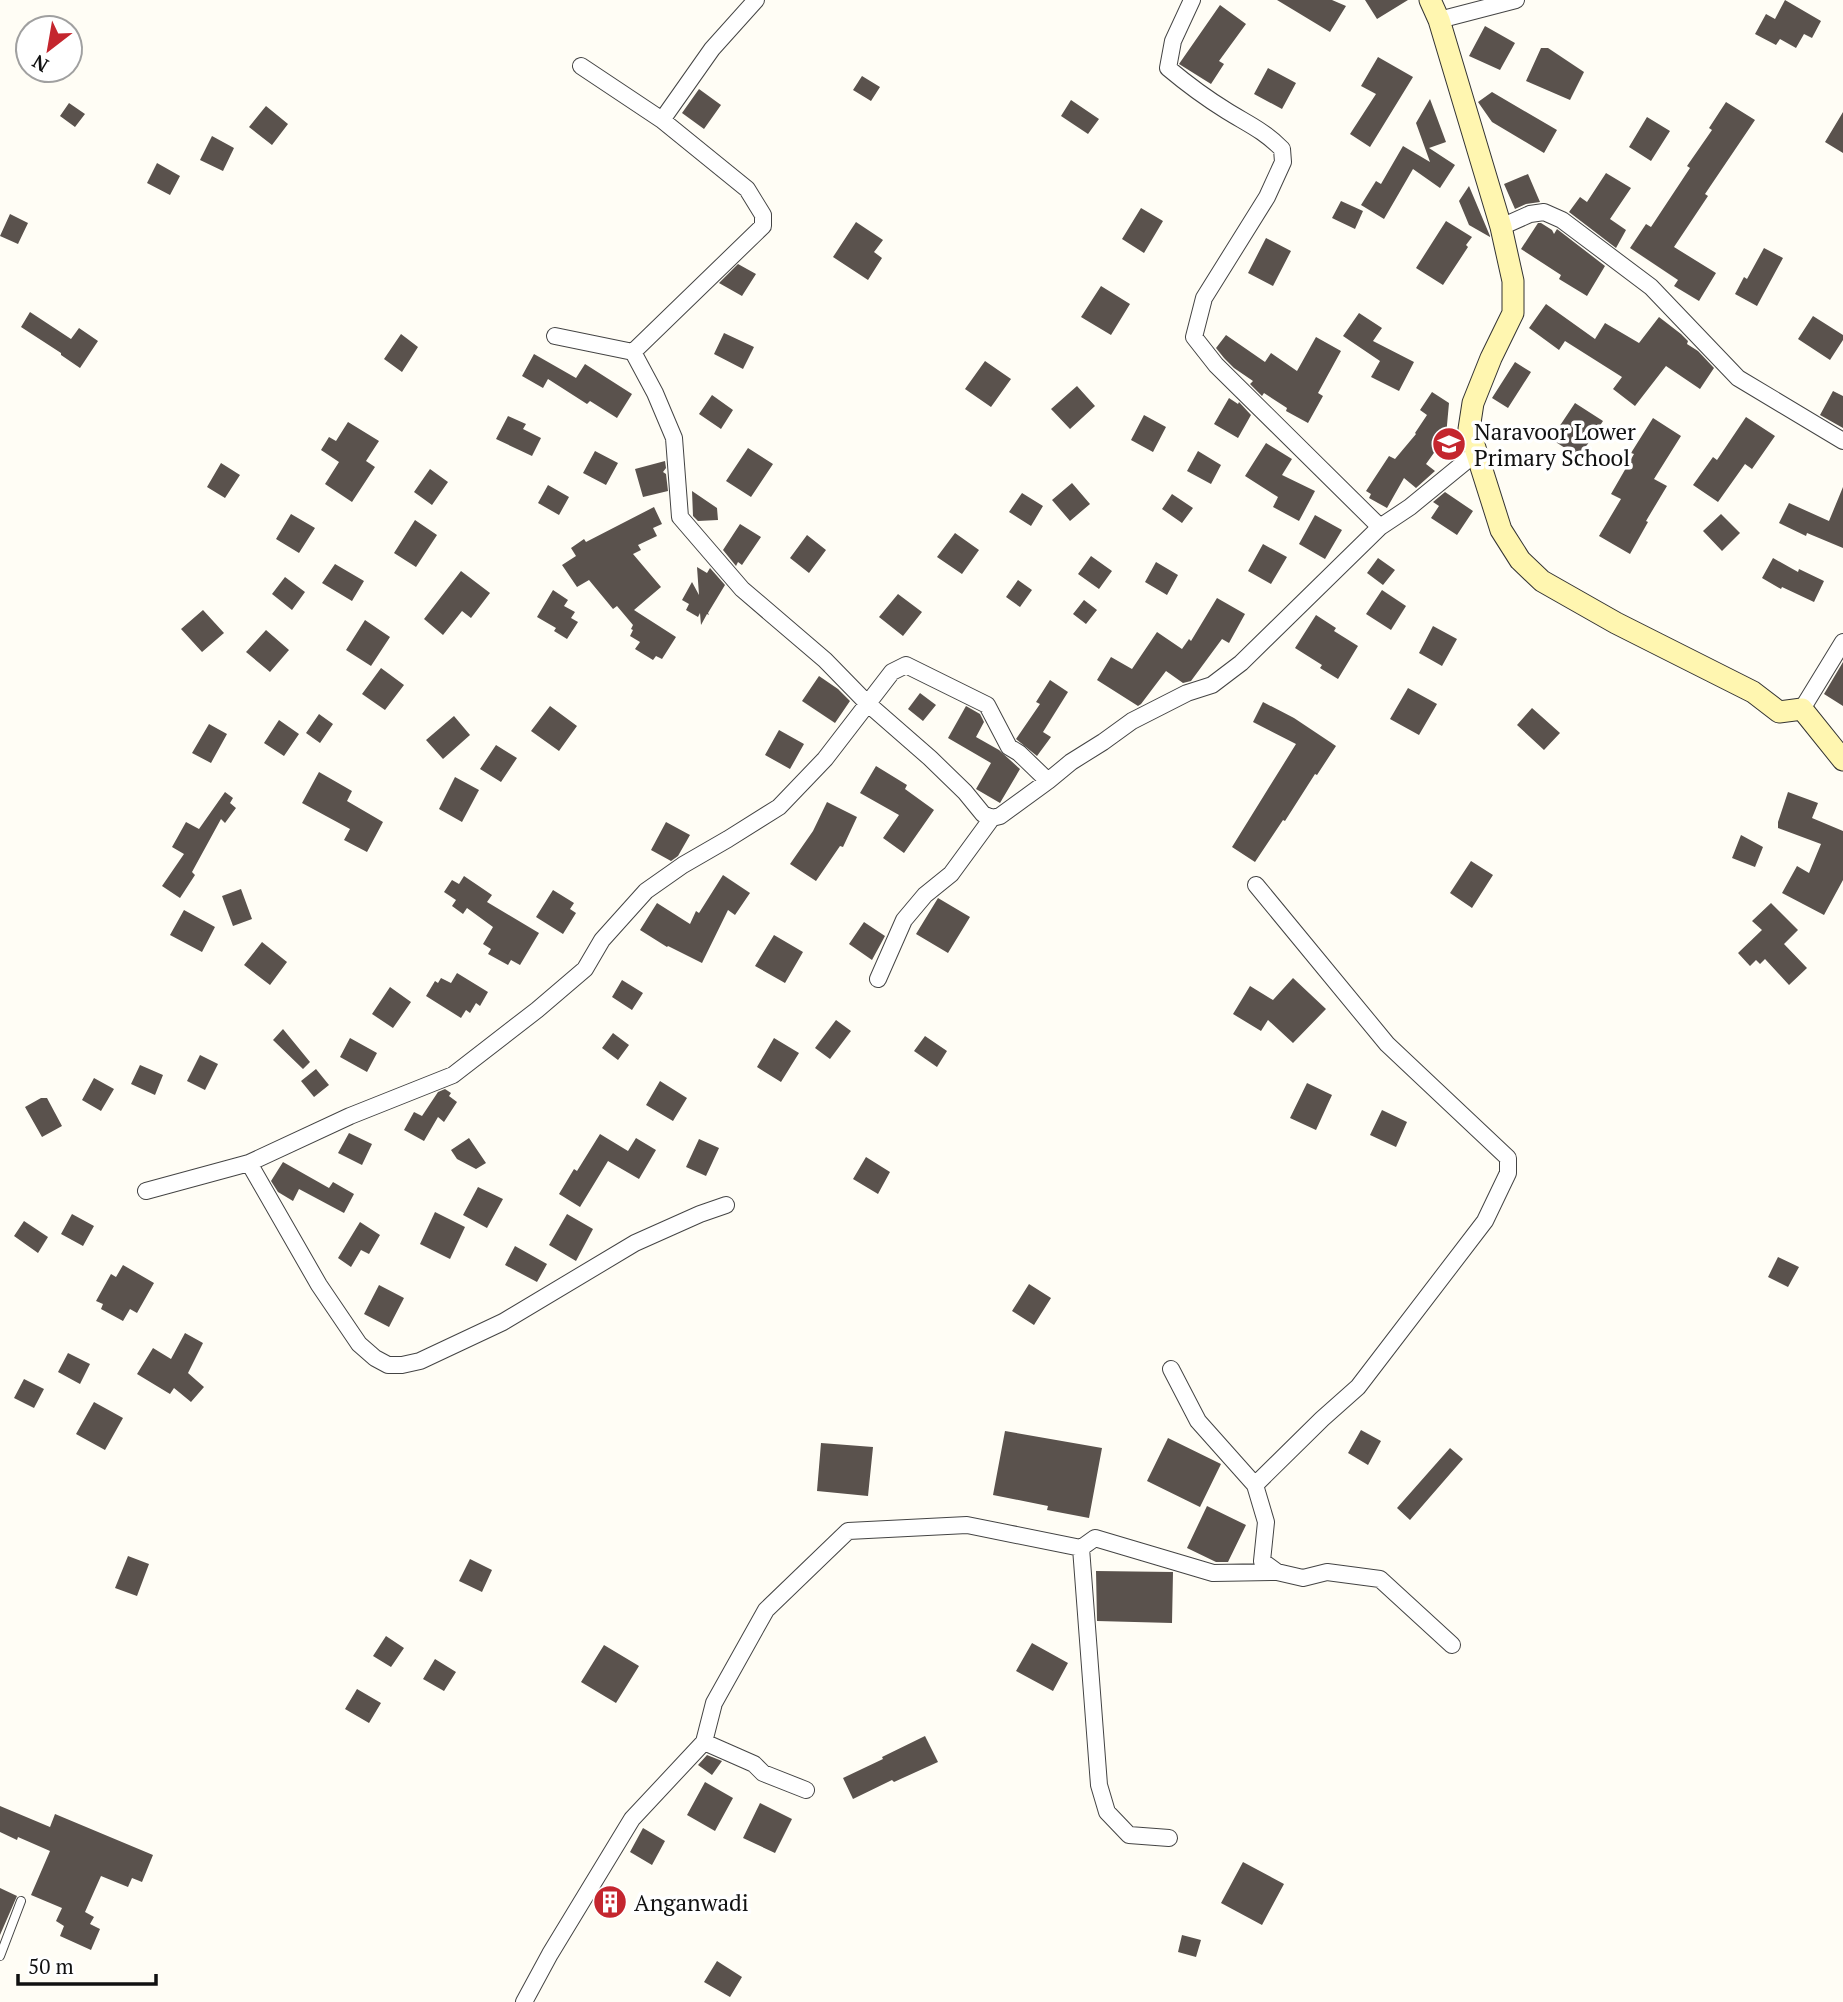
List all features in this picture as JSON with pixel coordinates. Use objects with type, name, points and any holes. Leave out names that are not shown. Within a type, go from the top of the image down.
[{"type":"main road","points":[[1430,0],[1439,20],[1501,227],[1513,281],[1513,313],[1473,403],[1469,429],[1501,530],[1520,560],[1542,581],[1616,623],[1753,692],[1779,712],[1802,709],[1843,760]]},
{"type":"street","points":[[662,120],[712,49],[756,0]]},
{"type":"street","points":[[1192,0],[1173,41],[1168,68],[1226,111],[1266,134],[1282,149],[1283,162],[1267,197],[1204,298],[1194,337],[1216,365],[1380,527]]},
{"type":"street","points":[[1439,20],[1516,0]]},
{"type":"street","points":[[581,66],[662,120],[747,189],[764,215],[763,226],[634,352]]},
{"type":"street","points":[[1501,227],[1530,214],[1544,212],[1562,220],[1651,287],[1738,379],[1843,441]]},
{"type":"street","points":[[555,336],[634,352]]},
{"type":"street","points":[[634,352],[674,438],[681,517],[741,589],[825,660],[867,703],[965,792],[983,814],[992,818],[1017,805],[1071,762],[1132,721],[1187,693],[1213,685],[1241,663],[1380,527],[1410,507],[1476,453]]},
{"type":"street","points":[[1802,709],[1843,642]]},
{"type":"street","points":[[146,1191],[249,1163],[350,1116],[453,1076],[585,969],[602,940],[646,891],[683,865],[779,807],[825,759],[892,672],[906,665],[987,705],[1009,747],[1048,781]]},
{"type":"street","points":[[878,979],[904,920],[925,895],[951,874],[992,818]]},
{"type":"street","points":[[1255,885],[1387,1044],[1508,1158],[1508,1173],[1485,1221],[1358,1387],[1255,1485]]},
{"type":"street","points":[[249,1163],[326,1295],[359,1344],[388,1365],[420,1361],[503,1322],[635,1243],[726,1205]]},
{"type":"street","points":[[1171,1369],[1198,1421],[1255,1485],[1266,1522],[1262,1561],[1277,1572]]},
{"type":"street","points":[[524,2002],[632,1819],[704,1742],[715,1703],[766,1610],[848,1531],[967,1525],[1081,1548],[1095,1538],[1213,1573],[1277,1572],[1303,1578],[1327,1572],[1380,1579],[1452,1645]]},
{"type":"street","points":[[1081,1548],[1101,1794],[1107,1812],[1129,1835],[1169,1838]]},
{"type":"street","points":[[704,1742],[754,1764],[763,1773],[806,1790]]},
{"type":"lane","points":[[0,1956],[21,1901]]},
{"type":"building","points":[[1277,0],[1332,0],[1346,6],[1330,32]]},
{"type":"building","points":[[1365,0],[1408,0],[1377,19]]},
{"type":"building","points":[[1785,0],[1821,21],[1812,38],[1804,34],[1796,48],[1780,39],[1776,45],[1755,34],[1766,14],[1775,19]]},
{"type":"building","points":[[1220,5],[1246,24],[1219,61],[1224,64],[1211,84],[1179,64]]},
{"type":"building","points":[[1485,26],[1515,43],[1500,70],[1469,56]]},
{"type":"building","points":[[1541,48],[1548,48],[1584,72],[1570,100],[1526,81]]},
{"type":"building","points":[[1378,57],[1413,77],[1370,147],[1350,134],[1376,94],[1361,86]]},
{"type":"building","points":[[1268,68],[1296,83],[1282,109],[1254,94]]},
{"type":"building","points":[[862,76],[880,87],[871,101],[853,90]]},
{"type":"building","points":[[699,89],[721,105],[704,129],[682,113]]},
{"type":"building","points":[[1492,92],[1557,130],[1544,153],[1492,122],[1478,102]]},
{"type":"building","points":[[1430,99],[1446,142],[1429,148],[1455,165],[1440,188],[1413,169],[1384,219],[1361,205],[1376,181],[1381,184],[1403,146],[1430,162],[1416,123]]},
{"type":"building","points":[[1071,100],[1099,119],[1088,134],[1061,116]]},
{"type":"building","points":[[1726,102],[1755,120],[1705,194],[1708,196],[1674,247],[1716,273],[1699,301],[1674,286],[1678,280],[1630,248],[1646,224],[1651,227],[1690,168],[1687,166],[1712,130],[1709,128]]},
{"type":"building","points":[[69,103],[85,114],[75,127],[60,116]]},
{"type":"building","points":[[266,106],[288,124],[272,145],[249,127]]},
{"type":"building","points":[[1843,112],[1843,153],[1825,142]]},
{"type":"building","points":[[1647,117],[1670,131],[1651,161],[1629,147]]},
{"type":"building","points":[[212,136],[234,148],[223,171],[200,160]]},
{"type":"building","points":[[157,163],[180,176],[170,195],[147,183]]},
{"type":"building","points":[[1606,173],[1631,188],[1610,219],[1626,230],[1616,248],[1569,212],[1580,197],[1587,202]]},
{"type":"building","points":[[1528,174],[1540,202],[1515,209],[1504,184]]},
{"type":"building","points":[[1469,186],[1490,237],[1469,225],[1459,201]]},
{"type":"building","points":[[1341,201],[1363,211],[1355,229],[1332,218]]},
{"type":"building","points":[[1141,208],[1163,221],[1144,253],[1122,239]]},
{"type":"building","points":[[10,214],[28,223],[18,244],[0,236]]},
{"type":"building","points":[[1446,221],[1472,237],[1443,285],[1416,268]]},
{"type":"building","points":[[856,222],[883,240],[874,252],[882,258],[868,280],[833,257]]},
{"type":"building","points":[[1538,223],[1552,230],[1554,234],[1557,229],[1605,266],[1587,296],[1559,279],[1561,275],[1521,249]]},
{"type":"building","points":[[1266,238],[1291,251],[1273,286],[1248,273]]},
{"type":"building","points":[[1764,248],[1783,258],[1757,306],[1735,294],[1744,277],[1747,279]]},
{"type":"building","points":[[738,264],[756,274],[742,296],[719,283]]},
{"type":"building","points":[[1101,286],[1130,304],[1111,335],[1081,317]]},
{"type":"building","points":[[1546,304],[1595,339],[1605,323],[1639,343],[1659,317],[1681,334],[1688,341],[1687,344],[1714,368],[1700,389],[1666,366],[1635,406],[1613,389],[1622,377],[1565,341],[1559,350],[1529,328]]},
{"type":"building","points":[[30,312],[71,339],[79,328],[98,341],[80,368],[21,327]]},
{"type":"building","points":[[1359,313],[1382,328],[1373,341],[1414,362],[1399,391],[1371,377],[1380,361],[1343,336]]},
{"type":"building","points":[[1813,316],[1843,335],[1843,340],[1830,360],[1798,339]]},
{"type":"building","points":[[724,333],[754,347],[743,369],[714,354]]},
{"type":"building","points":[[401,334],[418,347],[402,372],[384,359]]},
{"type":"building","points":[[1226,335],[1265,362],[1271,353],[1297,371],[1316,337],[1341,351],[1318,393],[1323,396],[1308,423],[1286,411],[1287,408],[1264,393],[1262,396],[1250,384],[1253,381],[1224,358],[1216,348]]},
{"type":"building","points":[[534,354],[576,378],[585,364],[632,394],[617,418],[590,401],[587,404],[548,379],[543,388],[522,376]]},
{"type":"building","points":[[985,361],[1011,379],[991,407],[965,389]]},
{"type":"building","points":[[1515,362],[1531,372],[1508,408],[1492,398]]},
{"type":"building","points":[[1077,386],[1095,406],[1070,429],[1051,409]]},
{"type":"building","points":[[1833,391],[1843,396],[1843,428],[1820,415]]},
{"type":"building","points":[[1432,392],[1449,403],[1446,436],[1426,464],[1435,471],[1416,488],[1404,478],[1387,508],[1369,498],[1371,494],[1366,491],[1389,456],[1395,459],[1416,434],[1427,415],[1420,410]]},
{"type":"building","points":[[712,395],[733,410],[721,429],[699,414]]},
{"type":"building","points":[[1229,398],[1238,404],[1239,402],[1251,415],[1238,438],[1214,424]]},
{"type":"building","points":[[1575,403],[1603,421],[1579,457],[1551,439]]},
{"type":"building","points":[[1144,415],[1166,427],[1153,452],[1131,440]]},
{"type":"building","points":[[508,416],[526,424],[523,429],[541,438],[532,456],[496,439]]},
{"type":"building","points":[[1746,417],[1775,436],[1752,469],[1745,464],[1718,502],[1693,485],[1713,457],[1717,460]]},
{"type":"building","points":[[1653,418],[1681,436],[1654,479],[1667,486],[1630,554],[1599,536],[1621,499],[1611,494],[1634,454],[1631,453]]},
{"type":"building","points":[[348,422],[379,441],[366,461],[375,467],[352,502],[325,484],[339,462],[321,450],[329,437],[336,441]]},
{"type":"building","points":[[1266,443],[1292,459],[1282,475],[1315,491],[1299,521],[1273,507],[1278,497],[1245,476]]},
{"type":"building","points":[[748,448],[773,464],[751,497],[726,481]]},
{"type":"building","points":[[595,451],[618,463],[606,485],[583,473]]},
{"type":"building","points":[[1198,451],[1221,465],[1211,484],[1187,471]]},
{"type":"building","points":[[665,461],[666,468],[663,472],[666,474],[668,491],[643,497],[635,469]]},
{"type":"building","points":[[221,463],[240,475],[225,498],[207,487]]},
{"type":"building","points":[[430,469],[448,482],[432,505],[414,492]]},
{"type":"building","points":[[1072,483],[1090,504],[1070,521],[1052,500]]},
{"type":"building","points":[[548,485],[569,497],[559,515],[538,503]]},
{"type":"building","points":[[1843,487],[1843,548],[1807,533],[1806,536],[1779,523],[1789,503],[1829,521]]},
{"type":"building","points":[[692,491],[717,508],[718,520],[698,521],[693,516]]},
{"type":"building","points":[[1445,492],[1473,511],[1457,535],[1431,518],[1439,506],[1433,502]]},
{"type":"building","points":[[1022,493],[1043,506],[1031,526],[1009,512]]},
{"type":"building","points":[[1172,494],[1193,508],[1182,523],[1162,509]]},
{"type":"building","points":[[654,507],[662,524],[653,528],[657,536],[638,545],[641,550],[633,554],[661,587],[634,610],[676,637],[662,659],[656,656],[653,660],[635,649],[640,642],[630,636],[633,625],[617,606],[613,609],[589,580],[577,587],[562,565],[576,556],[571,548],[584,539],[586,542]]},
{"type":"building","points":[[291,514],[315,528],[299,553],[276,539]]},
{"type":"building","points":[[1721,514],[1740,533],[1722,551],[1703,531]]},
{"type":"building","points":[[1315,515],[1342,530],[1325,559],[1299,544]]},
{"type":"building","points":[[415,520],[437,535],[416,567],[394,553]]},
{"type":"building","points":[[740,524],[761,537],[742,565],[738,562],[736,566],[723,550]]},
{"type":"building","points":[[955,533],[979,550],[962,574],[937,557]]},
{"type":"building","points":[[807,535],[826,550],[809,573],[790,558]]},
{"type":"building","points":[[1263,544],[1287,557],[1271,584],[1248,571]]},
{"type":"building","points":[[1091,556],[1112,571],[1099,589],[1078,574]]},
{"type":"building","points":[[1378,558],[1395,570],[1383,585],[1367,573]]},
{"type":"building","points":[[1773,558],[1798,572],[1799,569],[1824,581],[1814,602],[1762,578]]},
{"type":"building","points":[[1156,562],[1178,575],[1167,595],[1145,582]]},
{"type":"building","points":[[335,564],[364,581],[352,601],[322,583]]},
{"type":"building","points":[[697,567],[707,573],[710,568],[725,585],[701,625],[700,613],[698,617],[686,610],[689,604],[682,600],[692,582],[699,595]]},
{"type":"building","points":[[461,571],[490,593],[471,618],[462,611],[443,635],[424,619]]},
{"type":"building","points":[[285,577],[305,592],[292,610],[272,594]]},
{"type":"building","points":[[1018,580],[1032,590],[1020,607],[1006,597]]},
{"type":"building","points":[[553,590],[568,600],[564,606],[575,612],[571,618],[578,622],[567,639],[554,631],[556,628],[537,617]]},
{"type":"building","points":[[1382,590],[1406,606],[1391,630],[1366,614]]},
{"type":"building","points":[[898,594],[922,612],[903,636],[879,617]]},
{"type":"building","points":[[1217,598],[1245,614],[1229,643],[1222,639],[1191,681],[1183,683],[1166,671],[1138,706],[1097,680],[1111,657],[1132,669],[1157,632],[1182,649],[1189,639],[1191,641]]},
{"type":"building","points":[[1084,600],[1097,610],[1086,624],[1073,614]]},
{"type":"building","points":[[203,610],[224,633],[202,652],[181,629]]},
{"type":"building","points":[[1316,615],[1336,628],[1334,631],[1358,646],[1338,679],[1295,648]]},
{"type":"building","points":[[365,620],[390,637],[371,666],[346,650]]},
{"type":"building","points":[[1433,626],[1457,639],[1442,666],[1419,653]]},
{"type":"building","points":[[266,630],[289,650],[270,672],[246,652]]},
{"type":"building","points":[[1843,662],[1843,706],[1824,694]]},
{"type":"building","points":[[381,668],[404,685],[385,710],[362,694]]},
{"type":"building","points":[[819,676],[850,701],[835,723],[802,701]]},
{"type":"building","points":[[1050,680],[1068,692],[1043,732],[1051,737],[1037,756],[1016,739],[1040,704],[1036,702]]},
{"type":"building","points":[[1408,688],[1437,704],[1419,735],[1390,719]]},
{"type":"building","points":[[920,693],[936,705],[923,721],[908,709]]},
{"type":"building","points":[[1263,702],[1294,718],[1336,746],[1255,862],[1232,847],[1296,744],[1253,722]]},
{"type":"building","points":[[550,706],[577,726],[559,751],[531,731]]},
{"type":"building","points":[[966,706],[980,714],[984,722],[976,737],[999,750],[1020,769],[1000,803],[976,789],[991,763],[948,738]]},
{"type":"building","points":[[1532,708],[1560,733],[1544,750],[1517,725]]},
{"type":"building","points":[[319,714],[333,724],[320,743],[306,733]]},
{"type":"building","points":[[454,716],[470,735],[443,759],[426,740]]},
{"type":"building","points":[[279,720],[299,734],[284,756],[264,743]]},
{"type":"building","points":[[209,724],[227,734],[211,763],[192,753]]},
{"type":"building","points":[[779,730],[804,744],[790,769],[765,755]]},
{"type":"building","points":[[496,745],[517,758],[501,782],[480,769]]},
{"type":"building","points":[[876,766],[907,785],[905,789],[934,810],[904,853],[883,838],[899,815],[860,793]]},
{"type":"building","points":[[319,772],[352,791],[347,801],[383,822],[367,852],[344,840],[350,829],[302,803]]},
{"type":"building","points":[[455,777],[479,790],[462,822],[439,809]]},
{"type":"building","points":[[225,792],[233,798],[230,803],[236,808],[225,823],[221,819],[192,872],[195,875],[180,898],[162,886],[184,854],[172,847],[186,822],[199,829]]},
{"type":"building","points":[[1788,792],[1818,803],[1812,818],[1843,831],[1843,880],[1824,915],[1782,893],[1797,866],[1809,873],[1821,844],[1778,828]]},
{"type":"building","points":[[827,802],[857,817],[843,847],[840,846],[816,881],[790,864],[813,831]]},
{"type":"building","points":[[666,822],[690,835],[678,856],[671,861],[651,850]]},
{"type":"building","points":[[1741,835],[1763,847],[1755,867],[1732,858]]},
{"type":"building","points":[[1471,861],[1493,875],[1472,908],[1450,893]]},
{"type":"building","points":[[723,875],[750,893],[735,915],[728,910],[702,963],[667,947],[640,930],[657,903],[690,924],[696,911],[699,913]]},
{"type":"building","points":[[464,876],[492,895],[487,902],[539,933],[520,965],[511,960],[508,965],[488,954],[491,949],[483,944],[493,927],[467,908],[463,914],[452,906],[456,900],[444,892],[452,880],[459,884]]},
{"type":"building","points":[[241,889],[252,919],[233,926],[222,896]]},
{"type":"building","points":[[553,890],[574,903],[570,909],[576,913],[563,934],[536,917]]},
{"type":"building","points":[[938,898],[970,917],[948,953],[916,934]]},
{"type":"building","points":[[1771,903],[1798,930],[1784,944],[1807,968],[1789,985],[1765,959],[1760,964],[1756,960],[1750,966],[1738,953],[1762,930],[1752,921]]},
{"type":"building","points":[[184,910],[215,927],[202,952],[170,935]]},
{"type":"building","points":[[864,922],[885,936],[872,960],[849,944]]},
{"type":"building","points":[[774,935],[803,952],[785,983],[755,966]]},
{"type":"building","points":[[262,942],[287,962],[270,985],[244,965]]},
{"type":"building","points":[[457,973],[488,992],[480,1006],[476,1003],[470,1013],[466,1010],[461,1018],[426,996],[435,981],[438,983],[441,978],[451,983]]},
{"type":"building","points":[[1293,978],[1326,1009],[1293,1043],[1268,1020],[1261,1031],[1233,1014],[1250,986],[1273,1000]]},
{"type":"building","points":[[622,980],[643,993],[632,1010],[612,997]]},
{"type":"building","points":[[390,987],[411,1002],[393,1028],[372,1014]]},
{"type":"building","points":[[836,1020],[851,1031],[830,1059],[815,1048]]},
{"type":"building","points":[[283,1029],[310,1062],[303,1069],[273,1040]]},
{"type":"building","points":[[613,1033],[629,1045],[618,1060],[602,1048]]},
{"type":"building","points":[[925,1036],[947,1051],[937,1067],[914,1051]]},
{"type":"building","points":[[350,1038],[377,1053],[367,1072],[340,1057]]},
{"type":"building","points":[[774,1038],[799,1053],[781,1082],[757,1067]]},
{"type":"building","points":[[200,1055],[218,1064],[205,1090],[187,1081]]},
{"type":"building","points":[[140,1065],[163,1075],[155,1095],[131,1084]]},
{"type":"building","points":[[316,1069],[329,1085],[314,1097],[301,1081]]},
{"type":"building","points":[[94,1078],[114,1089],[101,1111],[82,1100]]},
{"type":"building","points":[[660,1081],[687,1098],[673,1121],[646,1105]]},
{"type":"building","points":[[1307,1083],[1332,1095],[1316,1130],[1290,1118]]},
{"type":"building","points":[[445,1089],[457,1102],[444,1122],[438,1117],[424,1141],[404,1130],[414,1112],[422,1116],[438,1092]]},
{"type":"building","points":[[41,1098],[47,1098],[62,1126],[42,1137],[25,1107]]},
{"type":"building","points":[[1382,1110],[1407,1122],[1396,1147],[1370,1135]]},
{"type":"building","points":[[349,1133],[372,1144],[362,1165],[338,1153]]},
{"type":"building","points":[[600,1134],[628,1151],[636,1138],[656,1150],[639,1179],[608,1161],[580,1207],[559,1194]]},
{"type":"building","points":[[469,1138],[486,1163],[476,1169],[457,1159],[451,1150]]},
{"type":"building","points":[[699,1139],[719,1148],[706,1176],[686,1167]]},
{"type":"building","points":[[866,1157],[890,1172],[878,1194],[853,1179]]},
{"type":"building","points":[[283,1162],[329,1188],[333,1182],[354,1194],[344,1213],[299,1189],[293,1201],[278,1192],[271,1181]]},
{"type":"building","points":[[478,1187],[503,1199],[487,1228],[463,1215]]},
{"type":"building","points":[[435,1212],[465,1227],[450,1259],[420,1244]]},
{"type":"building","points":[[72,1214],[94,1226],[83,1246],[61,1234]]},
{"type":"building","points":[[567,1214],[593,1229],[576,1261],[549,1245]]},
{"type":"building","points":[[24,1221],[48,1237],[38,1253],[14,1236]]},
{"type":"building","points":[[360,1222],[380,1235],[369,1254],[361,1250],[351,1267],[338,1258]]},
{"type":"building","points":[[515,1246],[547,1264],[537,1282],[505,1265]]},
{"type":"building","points":[[1778,1257],[1799,1267],[1788,1287],[1768,1277]]},
{"type":"building","points":[[123,1265],[154,1283],[137,1313],[130,1309],[123,1321],[101,1309],[103,1304],[96,1301],[111,1274],[116,1277]]},
{"type":"building","points":[[1029,1284],[1051,1298],[1034,1325],[1012,1311]]},
{"type":"building","points":[[379,1285],[404,1298],[389,1327],[364,1314]]},
{"type":"building","points":[[185,1333],[203,1343],[188,1373],[204,1387],[191,1402],[174,1388],[170,1394],[137,1374],[153,1348],[171,1359]]},
{"type":"building","points":[[68,1353],[90,1364],[80,1384],[58,1372]]},
{"type":"building","points":[[24,1379],[44,1389],[34,1408],[14,1398]]},
{"type":"building","points":[[94,1402],[123,1418],[105,1450],[76,1434]]},
{"type":"building","points":[[1361,1430],[1381,1441],[1368,1465],[1348,1453]]},
{"type":"building","points":[[1005,1431],[1102,1448],[1089,1518],[1047,1510],[1048,1506],[993,1495]]},
{"type":"building","points":[[1168,1438],[1221,1464],[1200,1507],[1147,1481]]},
{"type":"building","points":[[821,1443],[873,1447],[868,1496],[817,1491]]},
{"type":"building","points":[[1450,1448],[1463,1459],[1410,1520],[1397,1508]]},
{"type":"building","points":[[1207,1506],[1246,1525],[1228,1562],[1216,1562],[1187,1548]]},
{"type":"building","points":[[128,1556],[149,1564],[137,1596],[115,1588]]},
{"type":"building","points":[[470,1559],[492,1570],[482,1592],[459,1581]]},
{"type":"building","points":[[1096,1571],[1173,1572],[1172,1623],[1097,1621]]},
{"type":"building","points":[[386,1636],[404,1648],[391,1667],[373,1656]]},
{"type":"building","points":[[1032,1643],[1068,1663],[1053,1691],[1016,1671]]},
{"type":"building","points":[[604,1645],[639,1666],[616,1703],[581,1682]]},
{"type":"building","points":[[435,1659],[456,1672],[444,1691],[423,1679]]},
{"type":"building","points":[[357,1689],[381,1703],[369,1723],[345,1709]]},
{"type":"building","points":[[925,1736],[938,1762],[853,1799],[843,1778]]},
{"type":"building","points":[[707,1755],[722,1761],[712,1775],[698,1765]]},
{"type":"building","points":[[705,1782],[733,1798],[715,1831],[687,1815]]},
{"type":"building","points":[[760,1803],[792,1819],[775,1853],[743,1838]]},
{"type":"building","points":[[0,1806],[50,1827],[55,1814],[153,1855],[142,1882],[132,1878],[128,1887],[101,1876],[85,1912],[94,1917],[90,1924],[100,1929],[91,1950],[60,1936],[64,1926],[56,1921],[62,1908],[31,1895],[50,1851],[0,1832]]},
{"type":"building","points":[[643,1828],[665,1841],[652,1865],[630,1852]]},
{"type":"building","points":[[1243,1862],[1284,1884],[1262,1925],[1221,1903]]},
{"type":"building","points":[[0,1888],[17,1896],[0,1935]]},
{"type":"building","name":"Anganwadi","points":[[603,1889],[626,1900],[619,1912],[595,1904]]},
{"type":"building","points":[[1182,1935],[1201,1940],[1196,1957],[1178,1952]]},
{"type":"building","points":[[717,1961],[742,1977],[730,1997],[704,1982]]},
{"type":"place","name":"Naravoor Lower Primary School","points":[[1449,444]]},
{"type":"place","name":"Anganwadi","points":[[610,1902]]}]
